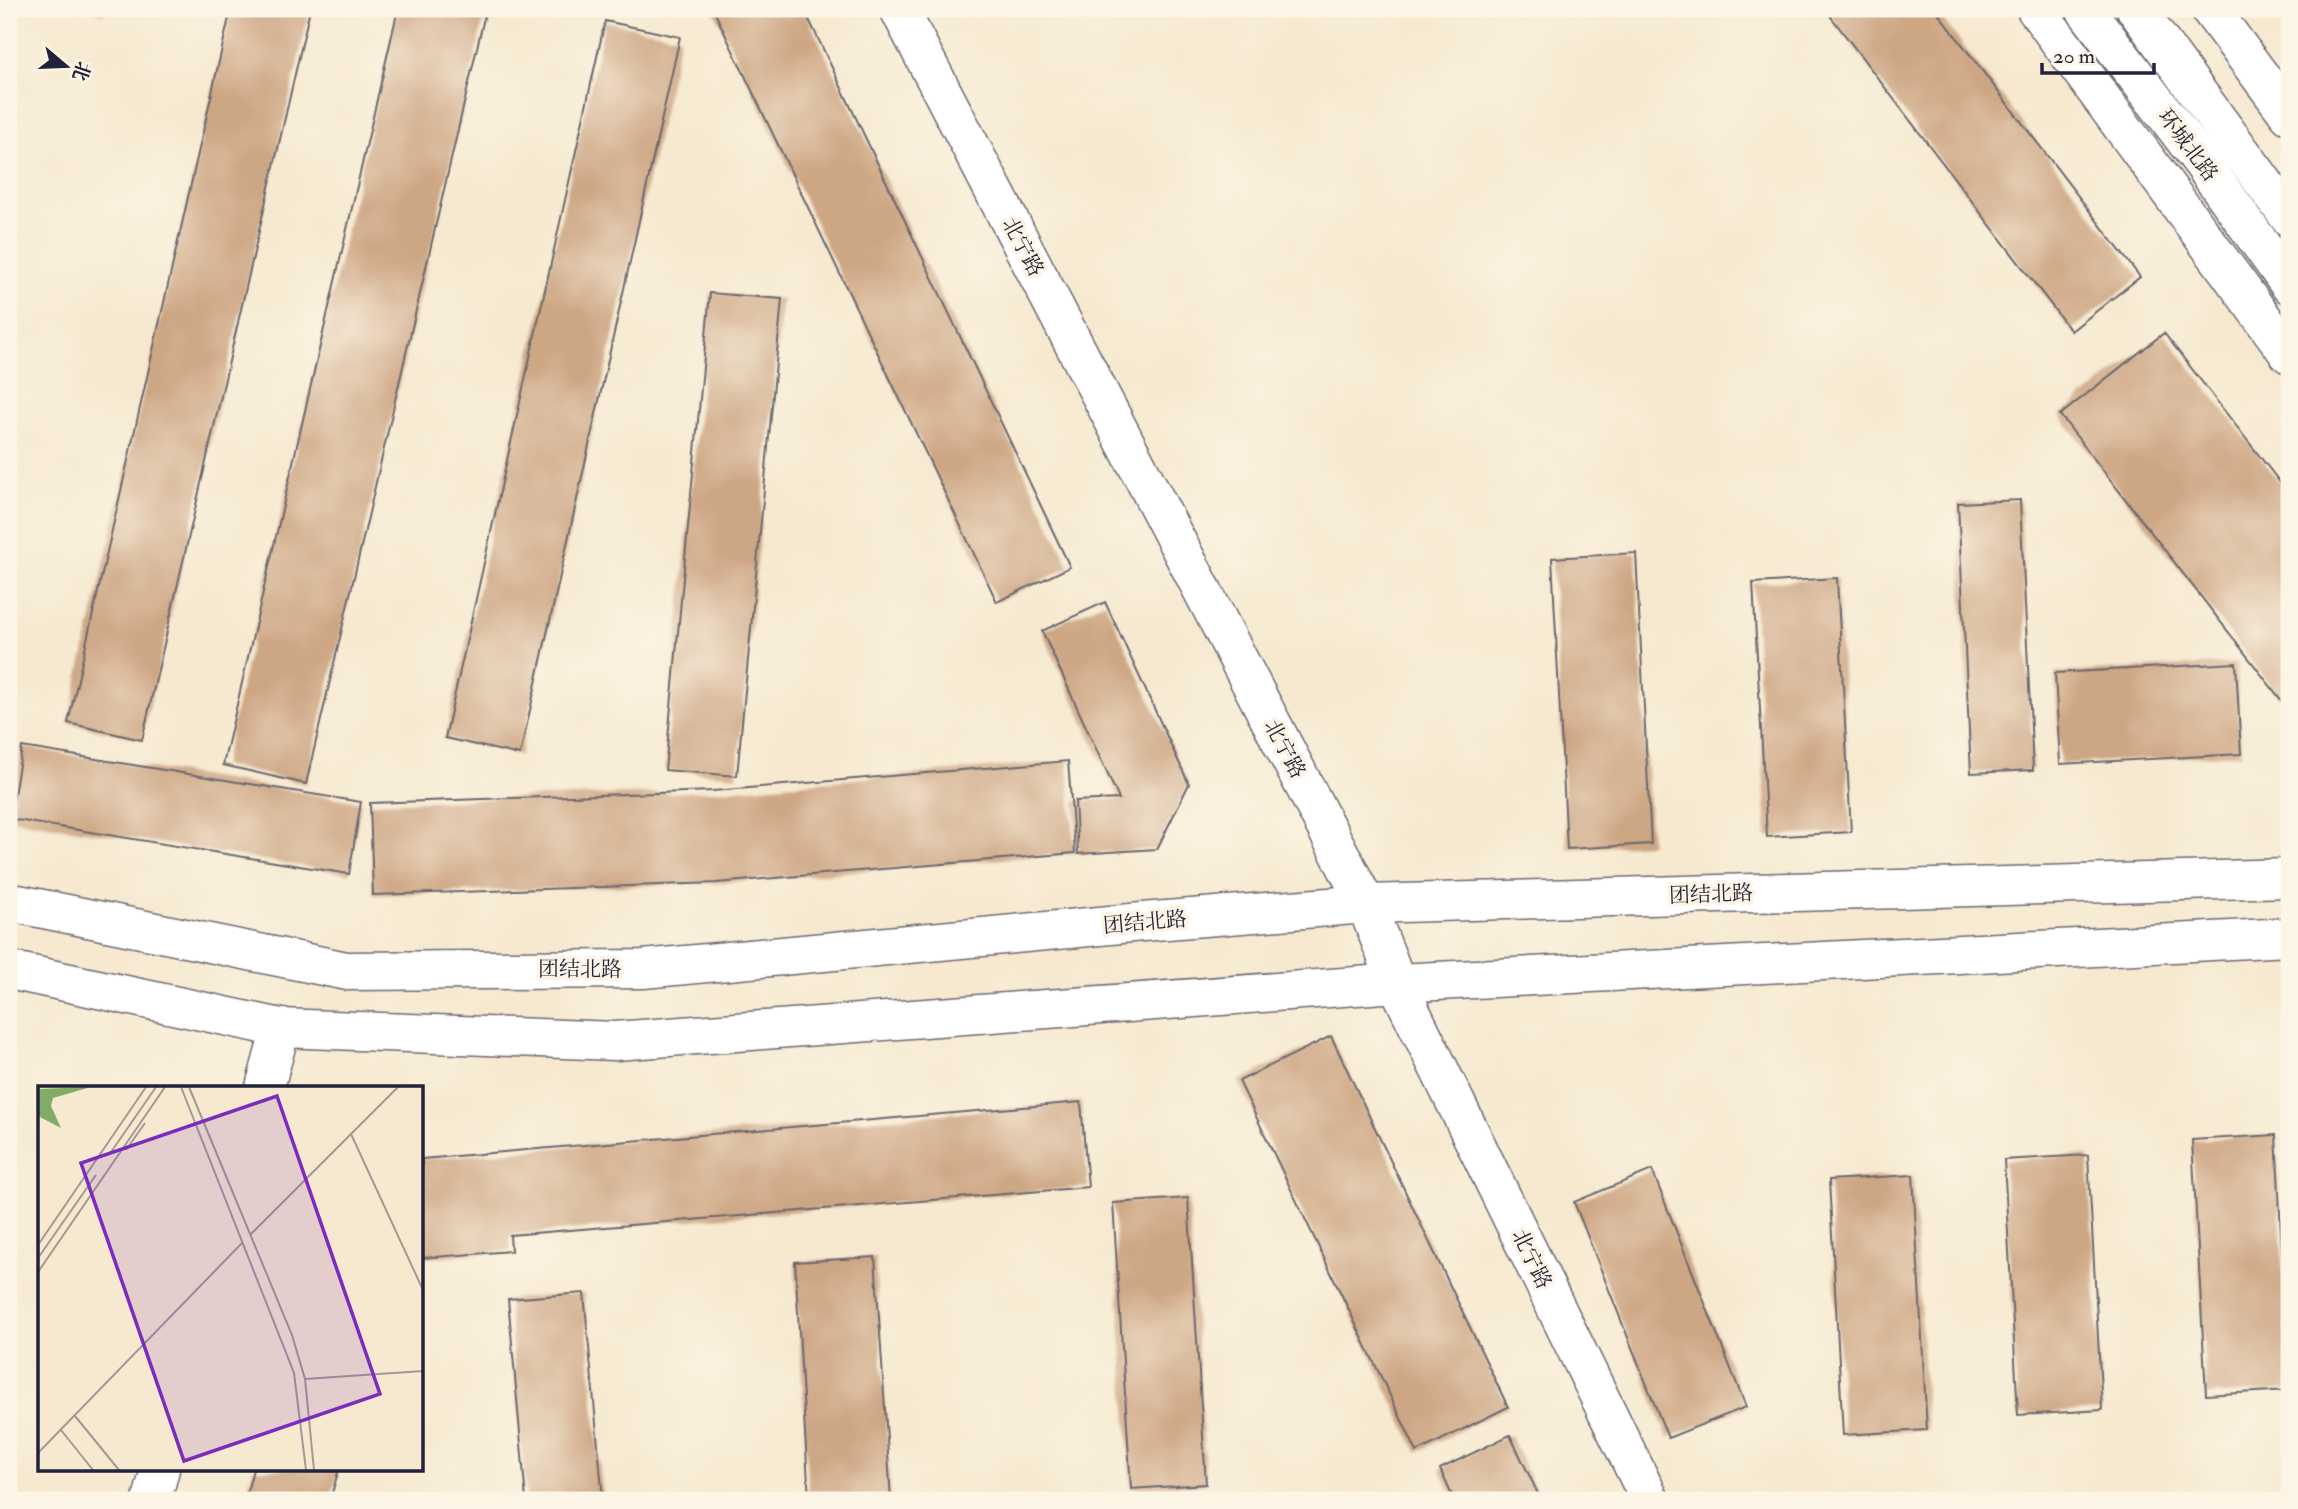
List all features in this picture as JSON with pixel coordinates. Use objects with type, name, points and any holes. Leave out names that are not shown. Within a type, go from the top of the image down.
[{"type":"main road","name":"北宁路","points":[[899,9],[1366,904],[1397,983],[1650,1500]]},
{"type":"main road","points":[[2036,9],[2289,354]]},
{"type":"main road","name":"环城北路","points":[[2085,9],[2201,161],[2289,284]]},
{"type":"main road","name":"环城北路","points":[[2136,9],[2289,217]]},
{"type":"main road","points":[[2210,9],[2289,115]]},
{"type":"main road","name":"团结北路","points":[[9,902],[347,971],[643,969],[1128,923],[1366,904],[2289,878]]},
{"type":"main road","points":[[9,970],[281,1028],[615,1041],[1397,983],[2289,937]]},
{"type":"main road","points":[[264,1086],[281,1028]]},
{"type":"main road","points":[[152,1500],[160,1470]]},
{"type":"building","points":[[88,9],[105,9],[103,14]]},
{"type":"building","points":[[231,9],[310,9],[142,740],[68,723]]},
{"type":"building","points":[[398,9],[486,9],[306,784],[223,765]]},
{"type":"building","points":[[713,9],[804,9],[1070,567],[997,602]]},
{"type":"building","points":[[1825,9],[1935,9],[2140,277],[2071,331]]},
{"type":"building","points":[[605,21],[680,37],[520,755],[445,738]]},
{"type":"building","points":[[710,293],[782,299],[737,776],[665,770]]},
{"type":"building","points":[[2164,333],[2289,494],[2289,710],[2060,415]]},
{"type":"building","points":[[2020,500],[2033,770],[1971,773],[1958,503]]},
{"type":"building","points":[[1636,553],[1651,844],[1567,849],[1552,558]]},
{"type":"building","points":[[1837,578],[1851,832],[1767,837],[1753,583]]},
{"type":"building","points":[[1105,602],[1189,784],[1157,849],[1078,854],[1075,801],[1119,799],[1042,631]]},
{"type":"building","points":[[2236,663],[2241,754],[2060,764],[2055,673]]},
{"type":"building","points":[[22,747],[361,802],[349,874],[10,819]]},
{"type":"building","points":[[1068,761],[1075,853],[716,883],[373,895],[370,803],[713,791]]},
{"type":"building","points":[[1331,1036],[1508,1407],[1417,1452],[1239,1081]]},
{"type":"building","points":[[1081,1102],[1088,1187],[510,1235],[511,1251],[424,1258],[424,1159]]},
{"type":"building","points":[[2276,1135],[2289,1390],[2206,1395],[2192,1140]]},
{"type":"building","points":[[2088,1155],[2102,1410],[2018,1415],[2004,1160]]},
{"type":"building","points":[[1652,1170],[1746,1407],[1668,1438],[1574,1202]]},
{"type":"building","points":[[1913,1175],[1927,1430],[1843,1435],[1829,1180]]},
{"type":"building","points":[[1188,1198],[1206,1484],[1131,1489],[1113,1203]]},
{"type":"building","points":[[875,1257],[891,1500],[809,1500],[795,1262]]},
{"type":"building","points":[[584,1293],[603,1500],[526,1500],[508,1299]]},
{"type":"building","points":[[1510,1435],[1541,1500],[1454,1500],[1440,1469]]},
{"type":"building","points":[[253,1470],[339,1470],[330,1500],[245,1500]]}]
